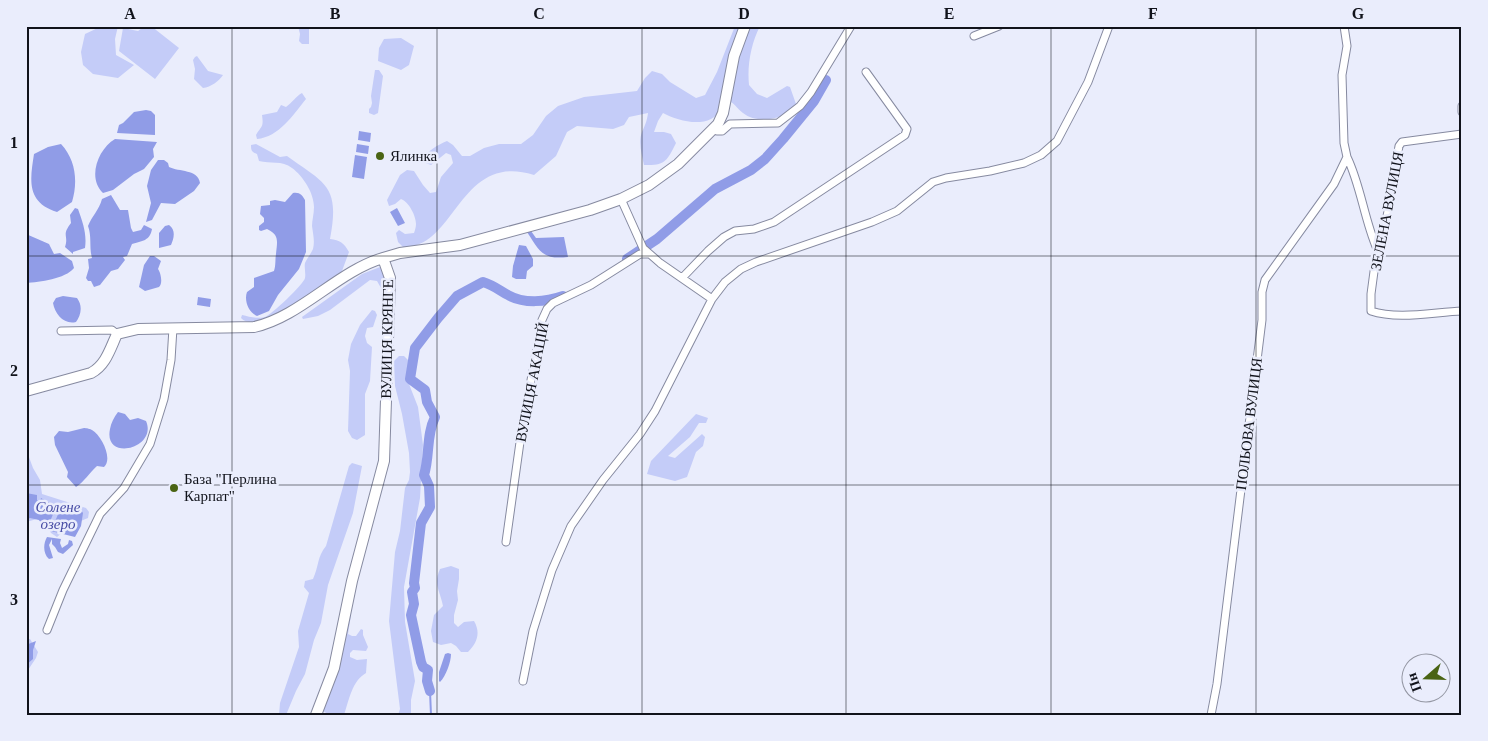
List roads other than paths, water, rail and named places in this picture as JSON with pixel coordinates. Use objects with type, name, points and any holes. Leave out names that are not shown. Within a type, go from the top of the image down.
[{"type":"street","name":"ВУЛИЦЯ КРЯНГЕ","points":[[316,715],[334,668],[352,581],[384,461],[390,278],[384,258],[400,253],[460,246],[590,210],[622,199],[649,185],[678,164],[718,124],[723,113],[734,56],[745,26]]},
{"type":"street","points":[[714,128],[717,131],[722,131],[730,124],[778,124],[800,106],[811,92],[851,26]]},
{"type":"street","points":[[974,36],[999,26]]},
{"type":"street","points":[[523,681],[533,631],[552,570],[571,526],[655,411],[712,299],[725,282],[741,269],[889,215],[909,203],[933,182],[1024,163],[1041,155],[1057,140],[1088,82],[1109,26]]},
{"type":"street","name":"ПОЛЬОВА ВУЛИЦЯ","points":[[1344,26],[1346,46],[1342,75],[1344,144],[1346,157],[1354,171],[1369,231],[1377,249]]},
{"type":"street","points":[[682,278],[724,237],[735,231],[754,229],[774,222],[905,135],[908,129],[866,72]]},
{"type":"street","points":[[1462,106],[1462,112]]},
{"type":"street","name":"ЗЕЛЕНА ВУЛИЦЯ","points":[[1462,134],[1402,142],[1399,146],[1384,234],[1377,249],[1371,294],[1371,311],[1377,313],[1407,315],[1462,311]]},
{"type":"street","name":"ПОЛЬОВА ВУЛИЦЯ","points":[[1211,715],[1217,684],[1262,320],[1262,292],[1265,280],[1334,184],[1342,170],[1346,157]]},
{"type":"street","points":[[622,199],[643,248],[712,299]]},
{"type":"street","name":"ВУЛИЦЯ АКАЦІЙ","points":[[506,542],[521,435],[542,320],[547,309],[553,303],[591,285],[640,254],[649,254]]},
{"type":"street","points":[[117,334],[138,329],[254,327],[285,314],[352,272],[384,258]]},
{"type":"street","points":[[47,630],[100,514],[124,488],[150,444],[164,399],[174,328]]},
{"type":"street","points":[[61,331],[112,330],[117,334]]},
{"type":"street","points":[[26,391],[91,373],[99,369],[104,363],[117,334]]},
{"type":"water","points":[[151,111],[155,115],[155,135],[117,133],[119,125],[134,112]]},
{"type":"water","points":[[359,131],[371,133],[370,142],[358,140]]},
{"type":"water","points":[[115,139],[157,142],[153,149],[154,157],[144,169],[113,190],[103,193],[98,187],[95,172],[104,150]]},
{"type":"water","points":[[61,144],[73,164],[75,187],[72,202],[57,212],[47,208],[40,202],[32,189],[31,181],[34,154],[48,147]]},
{"type":"water","points":[[357,144],[369,146],[368,154],[356,152]]},
{"type":"water","points":[[355,155],[367,157],[364,179],[352,177]]},
{"type":"water","points":[[158,160],[164,160],[173,169],[196,175],[200,183],[194,191],[175,204],[161,203],[152,220],[146,222],[151,203],[147,186],[151,170]]},
{"type":"water","points":[[293,193],[300,194],[305,200],[306,252],[299,269],[278,295],[269,311],[257,316],[251,312],[248,306],[247,292],[254,287],[254,278],[274,271],[277,242],[276,236],[271,231],[267,229],[259,230],[259,226],[264,222],[264,218],[260,214],[261,206],[270,205],[270,201],[275,200],[285,202]]},
{"type":"water","points":[[111,195],[120,210],[128,210],[133,232],[141,230],[144,225],[152,229],[147,238],[132,244],[127,256],[123,257],[125,260],[118,269],[111,271],[100,285],[94,287],[91,281],[88,281],[86,278],[89,268],[88,259],[92,258],[88,226],[102,199]]},
{"type":"water","points":[[75,208],[78,209],[83,224],[85,248],[73,252],[73,254],[65,247],[66,231],[71,223],[70,215]]},
{"type":"water","points":[[397,208],[405,223],[398,226],[390,212]]},
{"type":"water","points":[[169,225],[174,232],[171,245],[159,248],[159,233],[165,226]]},
{"type":"water","points":[[531,231],[536,238],[564,237],[568,257],[547,256],[535,245],[527,232]]},
{"type":"water","points":[[26,234],[49,244],[54,254],[60,253],[72,261],[74,268],[59,277],[26,283]]},
{"type":"water","points":[[519,245],[526,246],[533,259],[533,266],[527,271],[526,279],[512,277]]},
{"type":"water","points":[[150,256],[154,256],[161,261],[158,269],[161,283],[159,287],[145,291],[139,287],[144,265]]},
{"type":"water","points":[[63,296],[77,298],[79,301],[81,310],[76,322],[64,320],[56,311],[53,303],[56,298]]},
{"type":"water","points":[[198,297],[211,299],[210,307],[197,305]]},
{"type":"water","points":[[118,412],[125,414],[130,420],[138,418],[146,421],[148,431],[138,445],[130,448],[114,446],[110,439],[110,429]]},
{"type":"water","points":[[84,428],[96,433],[103,442],[107,459],[104,467],[97,466],[76,487],[67,477],[68,472],[55,445],[54,437],[59,431],[68,432]]},
{"type":"water","points":[[26,493],[37,495],[39,502],[41,498],[56,507],[49,524],[46,524],[44,527],[39,520],[30,518],[26,520]]},
{"type":"water","points":[[62,508],[81,510],[83,513],[81,526],[75,537],[51,531]]},
{"type":"water","points":[[47,537],[61,539],[62,548],[68,544],[69,540],[72,541],[73,545],[63,554],[58,552],[52,544],[52,539],[49,545],[53,558],[49,559],[44,549]]},
{"type":"water","points":[[36,641],[33,659],[26,665],[26,645]]},
{"type":"water","points":[[445,654],[451,654],[449,665],[440,682],[439,672]]},
{"type":"waterway","points":[[627,259],[657,239],[715,189],[751,170],[765,159],[814,101],[826,80]]},
{"type":"waterway","points":[[430,691],[427,681],[428,670],[423,667],[421,662],[411,615],[414,604],[412,592],[415,588],[421,523],[430,507],[429,486],[424,475],[430,431],[435,417],[427,402],[425,390],[410,379],[415,348],[457,296],[483,282],[521,300],[542,301],[563,296]]},
{"type":"waterway","points":[[430,691],[431,715]]},
{"type":"place","name":"Ялинка","points":[[380,156]]},
{"type":"place","name":"База \"Перлина Карпат\"","points":[[174,488]]},
{"type":"park label","name":"Солене озеро","points":[[58,516]]}]
